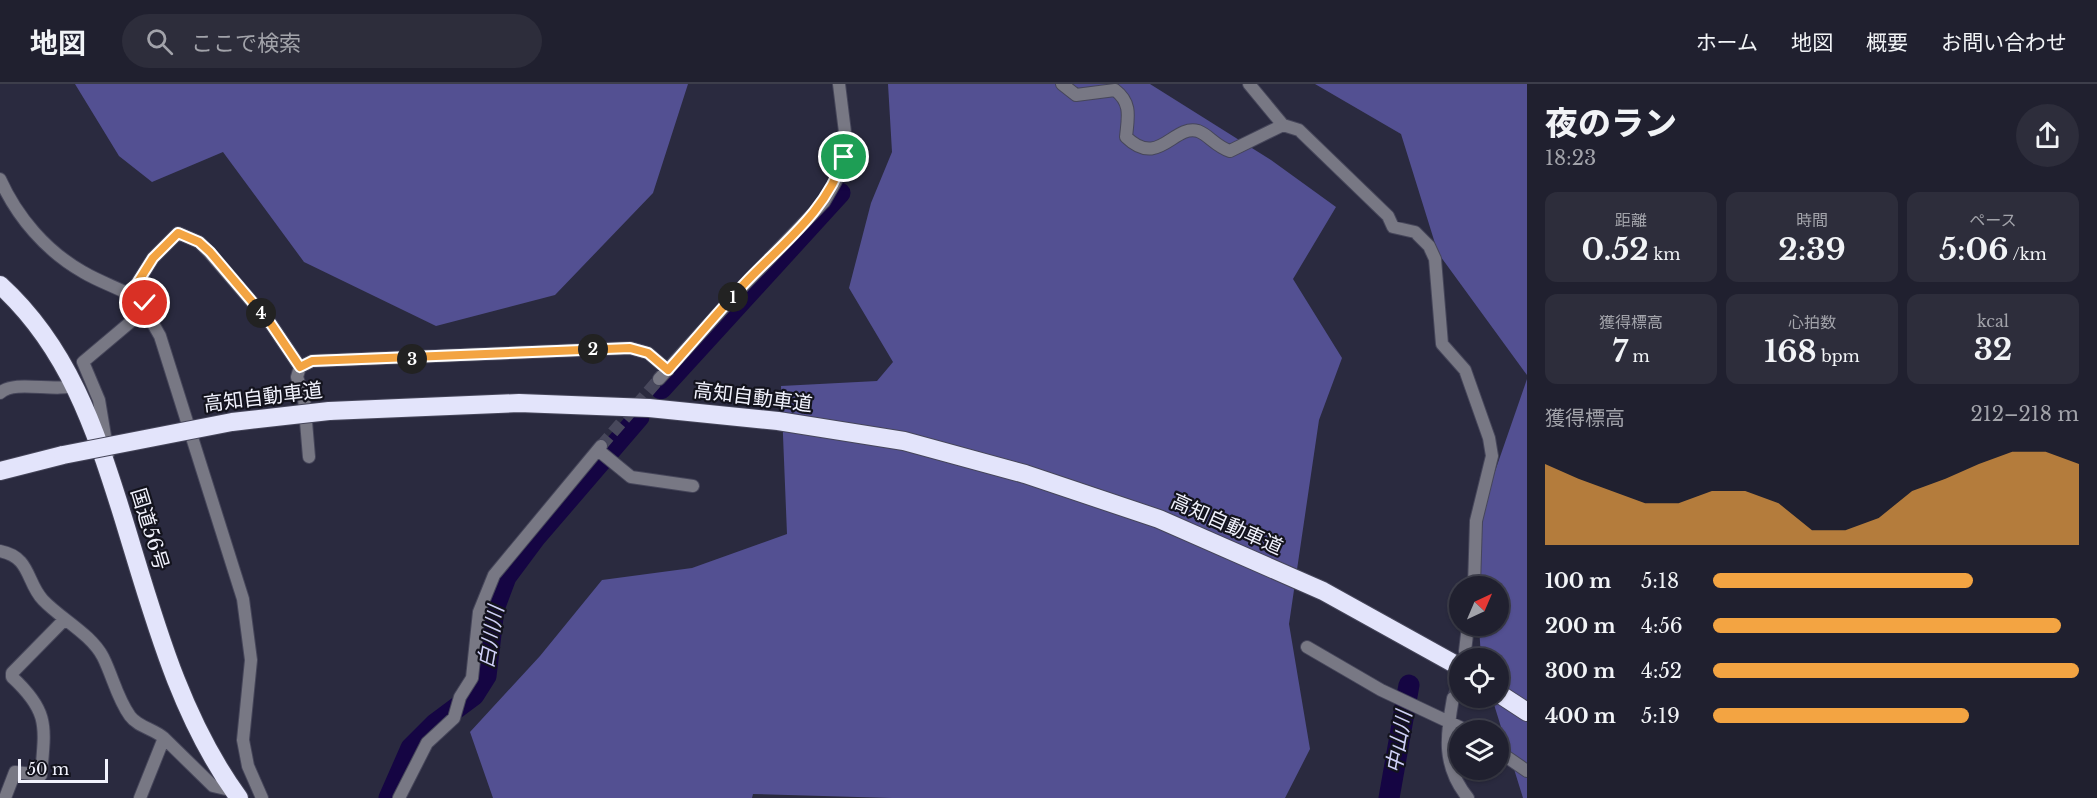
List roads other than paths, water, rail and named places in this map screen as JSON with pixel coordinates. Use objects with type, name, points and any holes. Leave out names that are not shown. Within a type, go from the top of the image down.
[{"type":"highway","name":"国道56号","points":[[0,285],[18,301],[47,337],[76,385],[96,431],[165,654],[198,727],[237,794]]},
{"type":"highway","name":"高知自動車道","points":[[0,471],[63,455],[232,422],[329,411],[519,403],[650,408],[778,421],[904,441],[1026,474],[1159,519],[1323,591],[1449,653]]},
{"type":"highway","points":[[1509,700],[1527,712]]},
{"type":"street","points":[[659,380],[744,285],[824,202],[837,181],[846,140],[839,84]]},
{"type":"street","points":[[1062,84],[1076,95],[1114,90],[1122,95],[1128,106],[1126,137],[1139,147],[1155,149],[1190,131],[1198,131],[1217,147],[1230,151],[1283,125]]},
{"type":"street","points":[[1249,84],[1283,125],[1299,130],[1388,216],[1393,226],[1415,232],[1429,246],[1435,259],[1442,344],[1465,370],[1489,438],[1492,456],[1476,521],[1474,576]]},
{"type":"street","points":[[0,179],[12,204],[56,254],[83,272],[131,293],[145,303],[140,314],[83,362],[99,400],[104,421],[110,474]]},
{"type":"street","points":[[131,293],[153,258],[178,233],[199,242],[271,324],[300,367]]},
{"type":"street","points":[[140,314],[152,322],[160,336],[243,599],[251,660],[243,740],[248,766],[262,798]]},
{"type":"street","points":[[309,457],[305,408],[297,377],[300,367],[312,361],[630,348],[648,353],[668,370]]},
{"type":"street","points":[[0,393],[18,387],[64,390],[76,385]]},
{"type":"street","points":[[399,798],[428,743],[454,718],[460,697],[472,678],[479,612],[494,575],[599,448],[631,477],[693,486]]},
{"type":"street","points":[[0,551],[10,553],[21,562],[31,574],[42,599],[103,656],[112,685],[131,718],[164,738],[213,786],[237,794]]},
{"type":"street","points":[[5,798],[15,772],[42,775],[45,731],[44,718],[29,693],[12,677],[12,673],[64,620]]},
{"type":"street","points":[[1307,647],[1381,690],[1449,722],[1446,741],[1449,755]]},
{"type":"street","points":[[140,798],[164,738]]},
{"type":"street","points":[[1509,759],[1527,771]]},
{"type":"street","points":[[1456,780],[1468,798]]},
{"type":"waterway","name":"白川川","points":[[661,389],[840,193]]},
{"type":"waterway","name":"白川川","points":[[389,798],[411,748],[435,724],[474,695],[486,676],[494,609],[506,577],[535,538],[639,417]]},
{"type":"waterway","name":"中山川","points":[[1389,798],[1409,685]]},
{"type":"tunnel","points":[[601,446],[659,379]]}]
